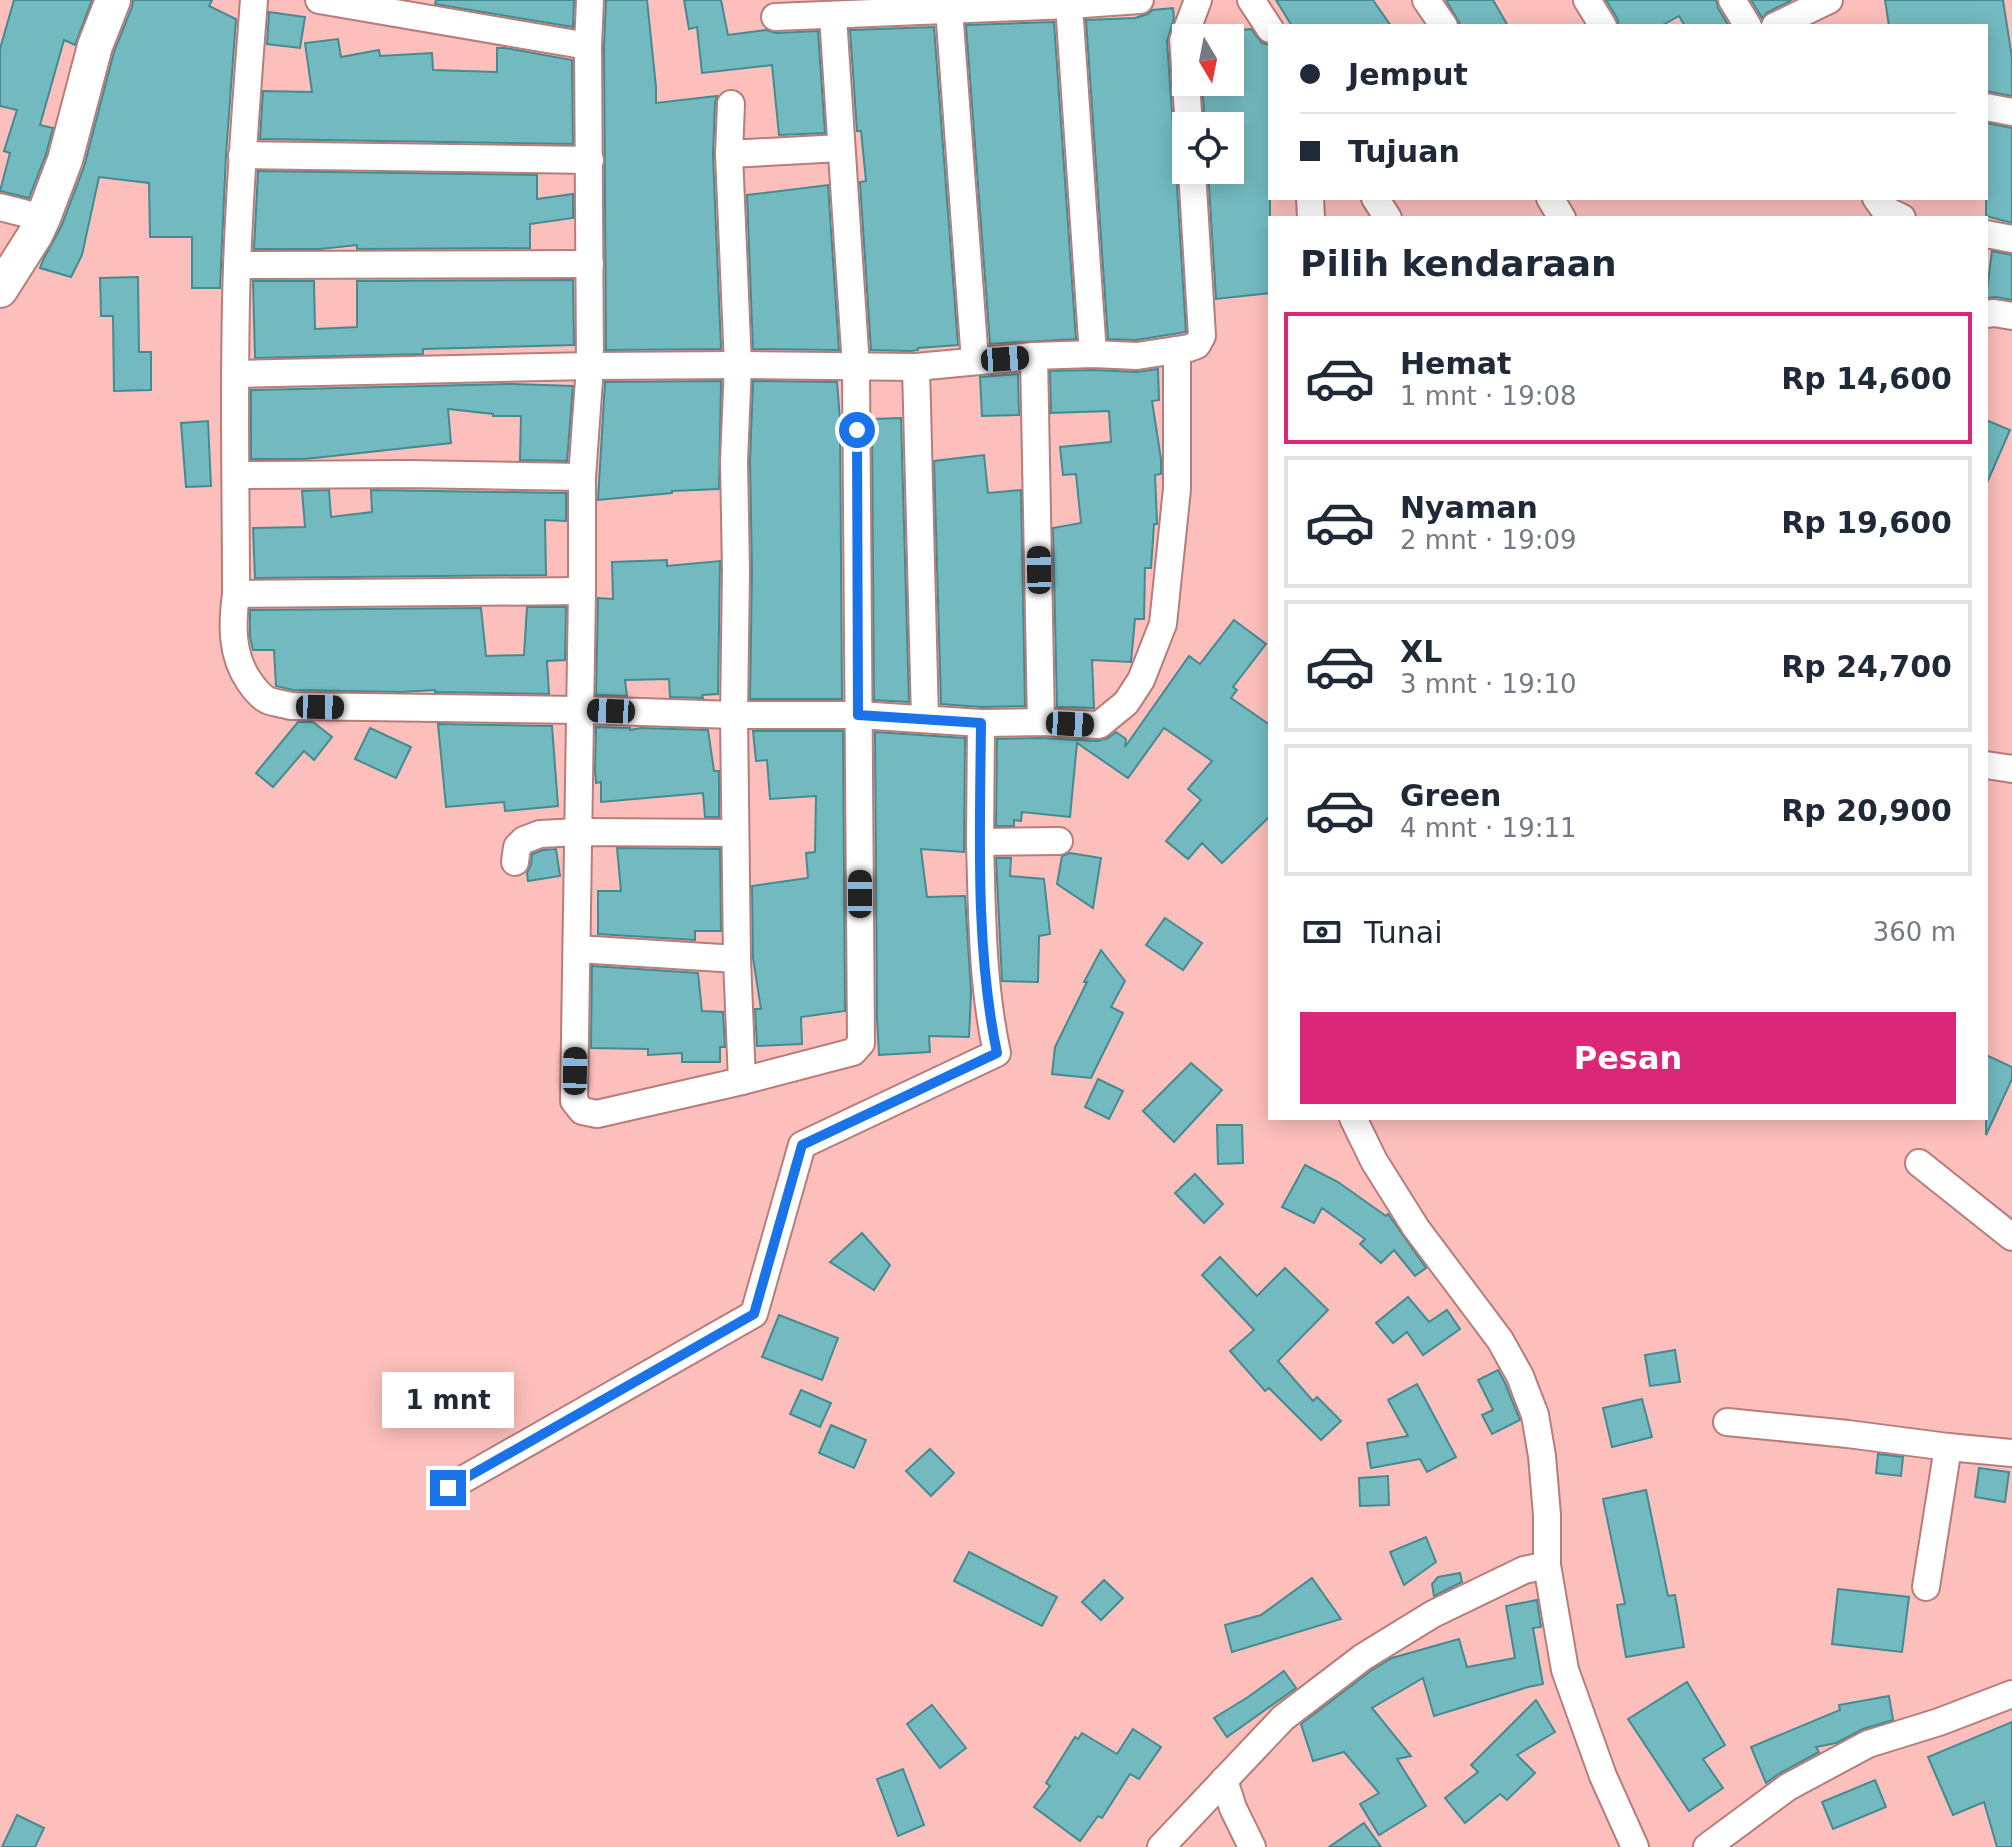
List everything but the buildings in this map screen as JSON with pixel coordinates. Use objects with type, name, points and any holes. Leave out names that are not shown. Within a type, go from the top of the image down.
[{"type":"street","points":[[0,290],[43,218],[65,160],[95,46],[113,0]]},
{"type":"street","points":[[254,0],[237,265],[236,594],[233,619],[235,653],[244,674],[265,699],[291,706],[858,715],[981,723],[1099,725],[1126,703],[1141,680],[1163,624],[1177,489],[1177,350]]},
{"type":"street","points":[[319,0],[588,46]]},
{"type":"street","points":[[590,0],[590,366],[582,477],[574,1101],[582,1111],[597,1114],[853,1052],[861,1043],[856,367],[833,16]]},
{"type":"street","points":[[775,17],[1140,0]]},
{"type":"street","points":[[1188,112],[1183,40],[1198,0]]},
{"type":"street","points":[[1251,0],[1268,26]]},
{"type":"street","points":[[1426,0],[1443,24]]},
{"type":"street","points":[[1587,0],[1602,24]]},
{"type":"street","points":[[1732,0],[1747,24]]},
{"type":"street","points":[[1779,24],[1829,0]]},
{"type":"street","points":[[1069,3],[1093,354]]},
{"type":"street","points":[[949,9],[975,361]]},
{"type":"street","points":[[731,104],[729,154],[738,365],[734,461],[735,833],[742,1081]]},
{"type":"street","points":[[1988,107],[2012,112]]},
{"type":"street","points":[[729,154],[841,148]]},
{"type":"street","points":[[242,155],[590,160]]},
{"type":"street","points":[[235,374],[590,366],[916,367],[1034,356],[1137,356],[1189,348],[1197,345],[1202,336],[1193,184]]},
{"type":"street","points":[[1877,200],[1884,209],[1898,216]]},
{"type":"street","points":[[0,207],[43,218]]},
{"type":"street","points":[[1988,234],[2012,239]]},
{"type":"street","points":[[237,265],[590,264]]},
{"type":"street","points":[[1988,314],[2012,316]]},
{"type":"street","points":[[1034,356],[1041,722]]},
{"type":"street","points":[[916,367],[925,719]]},
{"type":"street","points":[[236,475],[582,477]]},
{"type":"street","points":[[236,594],[582,591]]},
{"type":"street","points":[[448,1488],[754,1314],[802,1145],[997,1053],[989,1015],[983,933],[981,723]]},
{"type":"street","points":[[1988,765],[2012,769]]},
{"type":"street","points":[[515,862],[517,847],[524,840],[540,834],[735,833]]},
{"type":"street","points":[[980,842],[1059,841]]},
{"type":"street","points":[[577,949],[737,959]]},
{"type":"street","points":[[1354,1120],[1374,1161],[1416,1228],[1500,1340],[1520,1376],[1535,1415],[1542,1456],[1547,1565],[1565,1670],[1603,1776],[1635,1847]]},
{"type":"street","points":[[1919,1163],[2012,1237]]},
{"type":"street","points":[[1727,1422],[2012,1453]]},
{"type":"street","points":[[1926,1587],[1948,1447]]},
{"type":"street","points":[[1161,1847],[1283,1718],[1363,1657],[1433,1614],[1524,1570],[1547,1565]]},
{"type":"street","points":[[1707,1847],[1788,1787],[1854,1751],[2012,1694]]},
{"type":"street","points":[[1224,1780],[1233,1808],[1252,1847]]},
{"type":"route","points":[[448,1488],[754,1314],[802,1145],[997,1053],[989,1015],[983,933],[981,723],[858,715],[857,430]]}]
